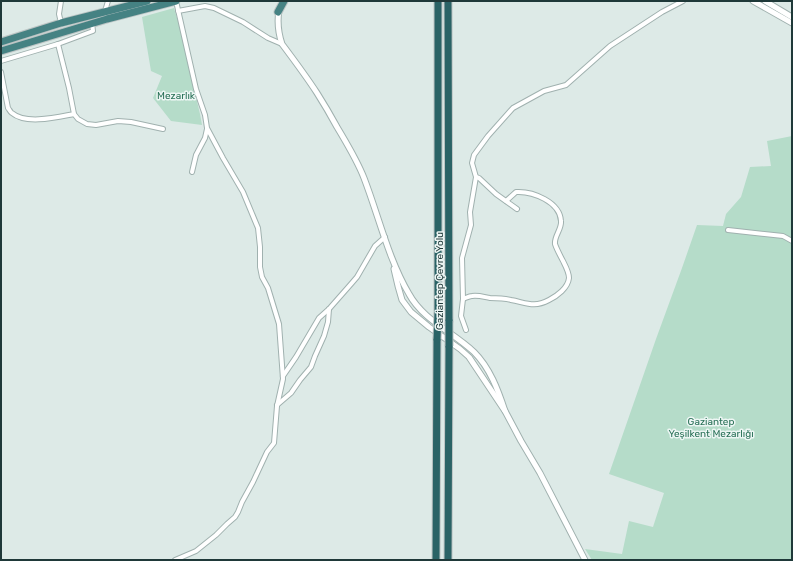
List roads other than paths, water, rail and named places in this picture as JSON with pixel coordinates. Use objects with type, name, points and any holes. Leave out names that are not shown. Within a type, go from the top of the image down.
[{"type":"highway","points":[[1,42],[61,23],[147,1]]},
{"type":"highway","points":[[1,51],[92,23],[176,1]]},
{"type":"highway","points":[[278,12],[281,1]]},
{"type":"highway","name":"Gaziantep Çevre Yolu","points":[[436,560],[438,1]]},
{"type":"highway","name":"Gaziantep Çevre Yolu","points":[[448,1],[448,560]]},
{"type":"street","points":[[61,1],[59,14],[61,23]]},
{"type":"street","points":[[105,11],[108,1]]},
{"type":"street","points":[[175,560],[196,551],[216,535],[235,517],[238,512],[267,452],[274,443],[277,406],[283,376],[279,324],[268,288],[262,277],[258,228],[243,192],[207,128],[205,115],[196,89],[176,1]]},
{"type":"street","points":[[466,330],[461,316],[463,299],[462,258],[471,225],[470,212],[476,177],[472,163],[474,156],[488,136],[513,108],[544,91],[566,85],[610,46],[662,12],[683,1]]},
{"type":"street","points":[[753,1],[792,23]]},
{"type":"street","points":[[765,1],[792,17]]},
{"type":"street","points":[[178,11],[205,6],[214,8],[243,22],[268,38],[282,44]]},
{"type":"street","points":[[278,12],[277,26],[282,44],[318,95],[352,152],[364,177],[390,253],[402,300],[411,312],[469,357],[505,411],[540,473],[585,560]]},
{"type":"street","points":[[1,61],[58,44],[93,31],[92,23]]},
{"type":"street","points":[[58,44],[74,114],[78,119],[87,124],[96,125],[125,122],[163,128]]},
{"type":"street","points":[[1,72],[8,108],[11,113],[24,118],[35,119],[74,114]]},
{"type":"street","points":[[192,172],[196,155],[205,138],[207,128]]},
{"type":"street","points":[[476,177],[517,209]]},
{"type":"street","points":[[463,299],[471,296],[479,296],[536,305],[555,297],[562,291],[569,280],[565,264],[555,241],[561,220],[556,207],[545,199],[536,195],[520,192],[516,192],[506,201]]},
{"type":"street","points":[[728,230],[783,236],[792,241]]},
{"type":"street","points":[[283,376],[319,318],[329,309],[357,277],[375,246],[385,237]]},
{"type":"street","points":[[390,253],[408,294],[414,303],[421,311],[466,345],[483,363],[497,388],[505,411]]},
{"type":"street","points":[[277,406],[291,393],[311,367],[324,336],[328,322],[329,309]]},
{"type":"park label","name":"Mezarlık","points":[[176,95]]},
{"type":"park label","name":"Gaziantep Yeşilkent Mezarlığı","points":[[711,426]]}]
